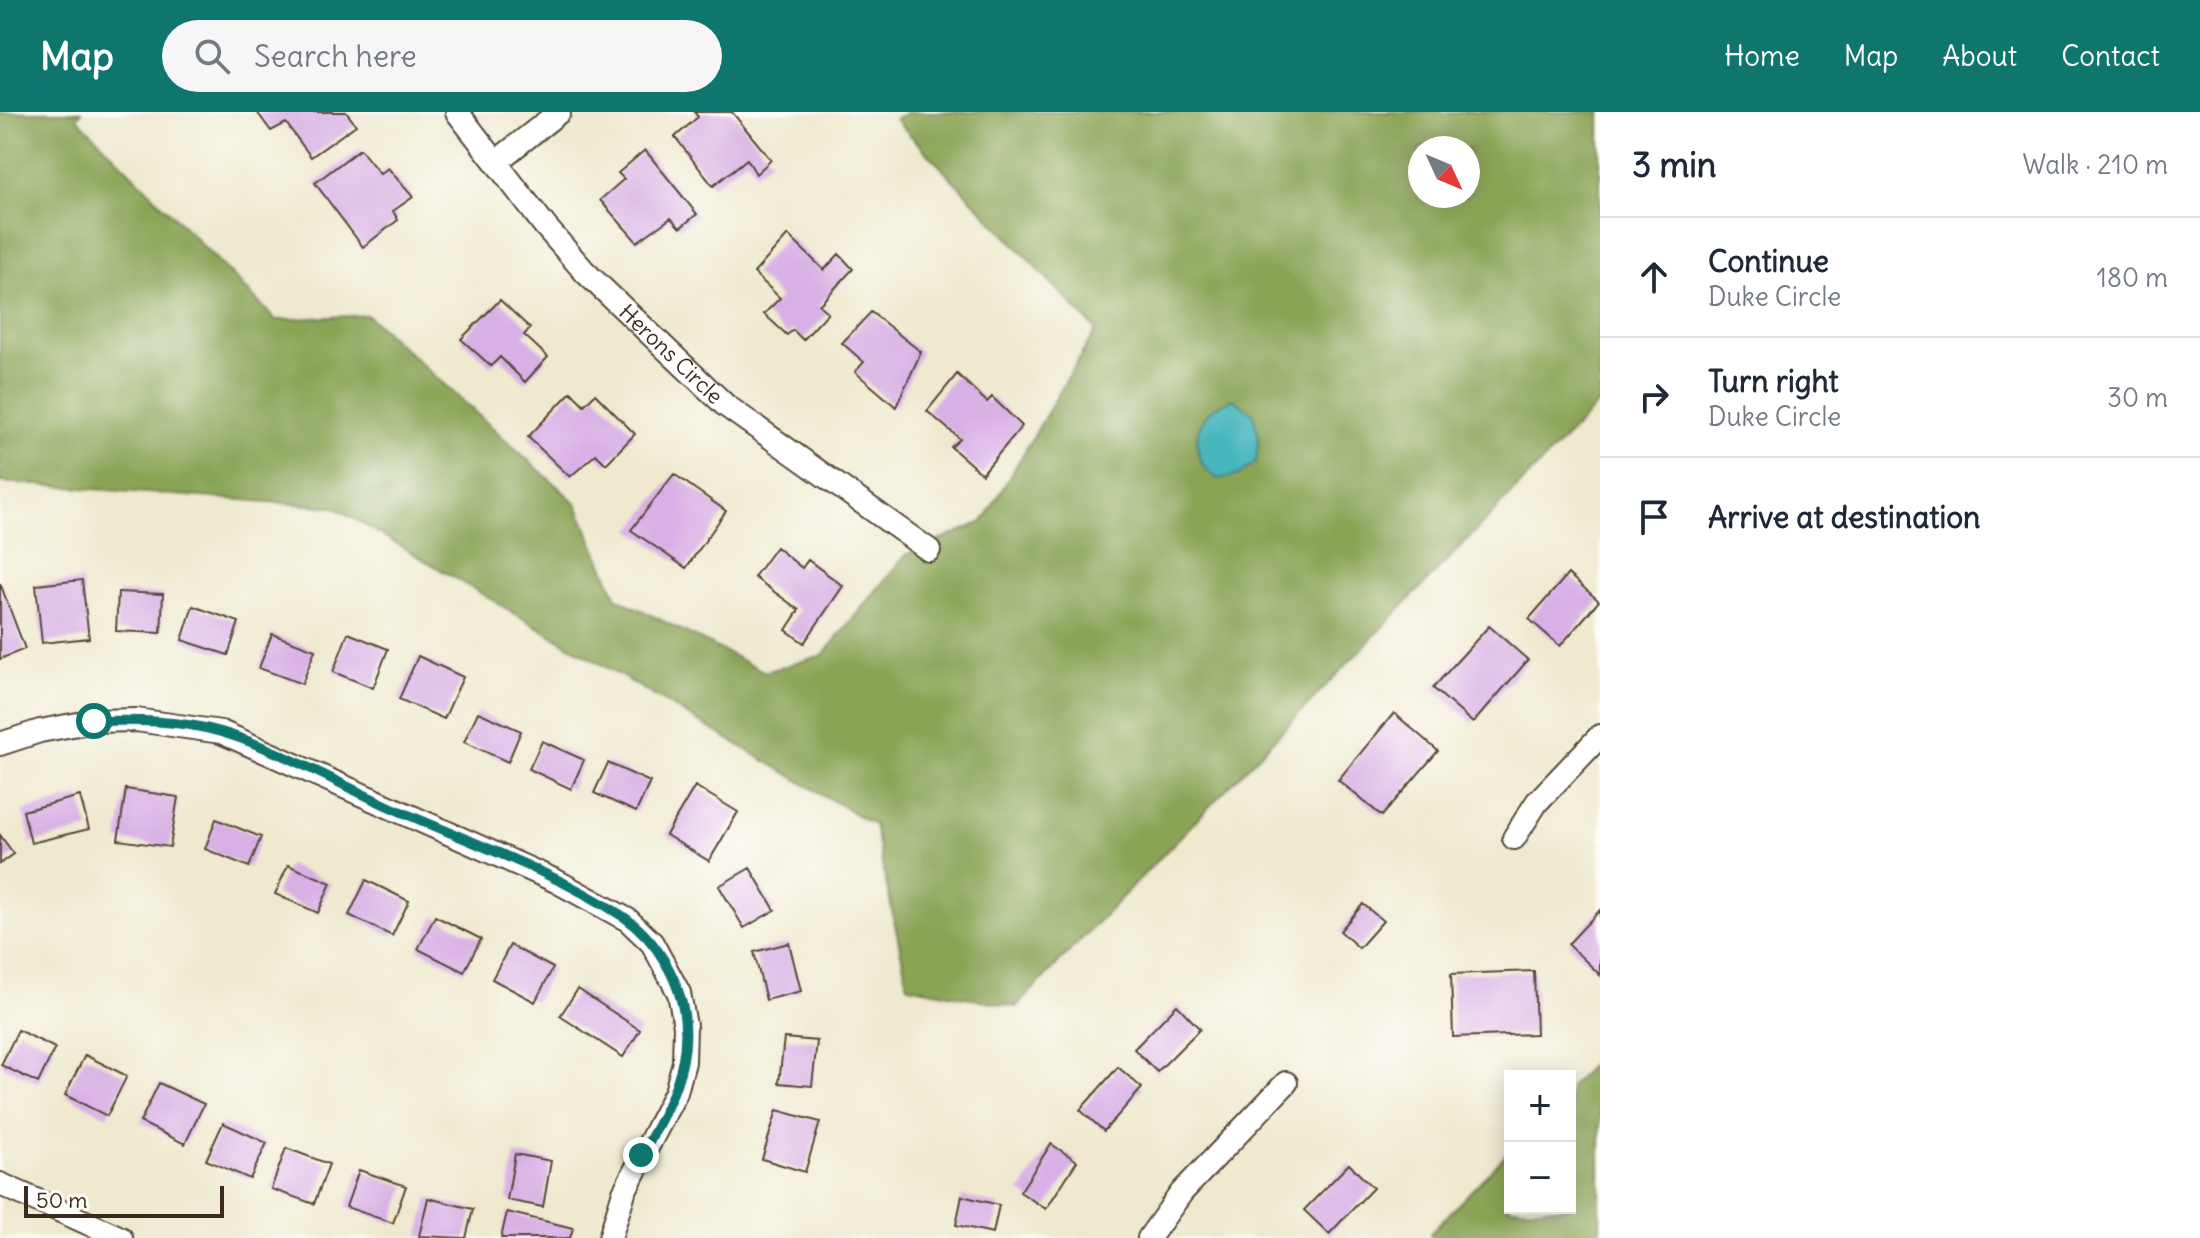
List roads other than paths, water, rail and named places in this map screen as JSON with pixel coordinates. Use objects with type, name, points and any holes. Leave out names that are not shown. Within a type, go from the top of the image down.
[{"type":"street","name":"Herons Circle","points":[[457,112],[585,272],[725,405],[929,550]]},
{"type":"street","points":[[496,162],[559,112]]},
{"type":"street","points":[[0,744],[40,731],[94,721],[136,720],[221,732],[556,881],[628,920],[652,943],[679,993],[685,1026],[684,1062],[676,1092],[624,1192],[610,1238]]},
{"type":"street","points":[[1514,838],[1537,802],[1600,736]]},
{"type":"street","points":[[1149,1238],[1182,1192],[1286,1083]]},
{"type":"street","points":[[0,1184],[121,1238]]},
{"type":"water","points":[[1233,399],[1253,413],[1259,438],[1256,462],[1239,475],[1218,479],[1204,465],[1197,438],[1210,411]]}]
